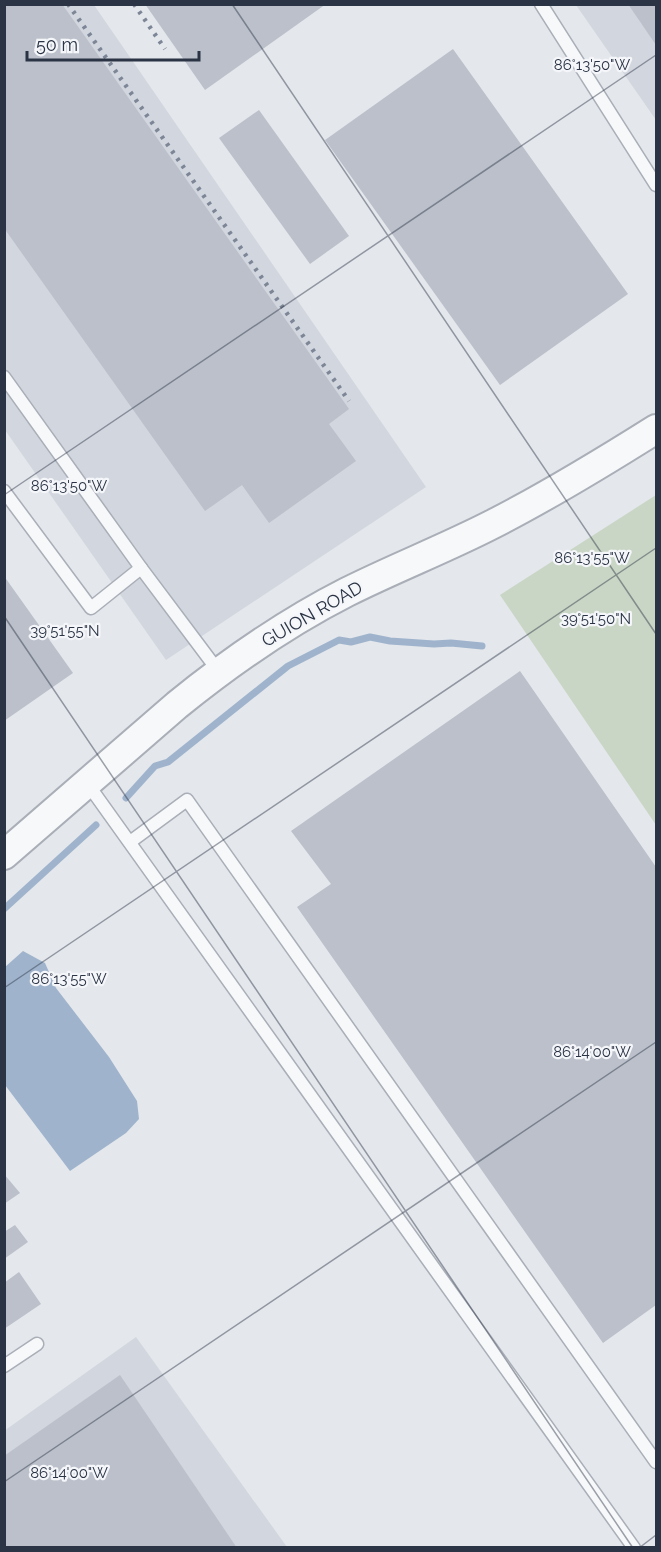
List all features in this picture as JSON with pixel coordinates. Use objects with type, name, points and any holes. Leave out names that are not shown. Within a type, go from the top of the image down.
[{"type":"street","name":"GUION ROAD","points":[[4,855],[177,705],[262,642],[363,584],[519,511],[657,429]]},
{"type":"lane","points":[[541,4],[657,185]]},
{"type":"lane","points":[[4,377],[219,672]]},
{"type":"lane","points":[[4,491],[91,608],[141,568]]},
{"type":"lane","points":[[87,783],[634,1548]]},
{"type":"lane","points":[[130,842],[186,800],[657,1462]]},
{"type":"lane","points":[[4,1366],[37,1344]]},
{"type":"shaded area","points":[[4,5],[94,5],[426,487],[166,660],[5,430]]},
{"type":"shaded area","points":[[576,5],[656,5],[656,120]]},
{"type":"shaded area","points":[[136,1337],[287,1547],[5,1547],[4,1431]]},
{"type":"green space","points":[[656,495],[656,825],[500,595]]},
{"type":"water","points":[[23,951],[45,963],[56,988],[109,1057],[137,1101],[139,1119],[126,1133],[70,1171],[5,1085],[5,967]]},
{"type":"building","points":[[4,4],[62,4],[349,409],[329,424],[356,461],[269,523],[242,485],[205,511],[4,228]]},
{"type":"building","points":[[145,4],[326,4],[205,90]]},
{"type":"building","points":[[628,4],[656,4],[656,45]]},
{"type":"building","points":[[453,49],[628,294],[500,385],[325,140]]},
{"type":"building","points":[[259,110],[349,236],[310,264],[219,138]]},
{"type":"building","points":[[4,576],[73,673],[4,721]]},
{"type":"building","points":[[520,671],[656,867],[656,1305],[603,1343],[297,907],[331,884],[291,831]]},
{"type":"building","points":[[4,1174],[20,1193],[4,1204]]},
{"type":"building","points":[[15,1225],[28,1242],[4,1259],[4,1232]]},
{"type":"building","points":[[19,1272],[41,1304],[4,1329],[4,1283]]},
{"type":"building","points":[[120,1375],[237,1548],[4,1548],[4,1456]]},
{"type":"waterway","points":[[126,798],[155,766],[168,762],[288,666],[339,640],[351,642],[370,637],[390,641],[482,646]]},
{"type":"waterway","points":[[4,909],[96,825]]},
{"type":"railway","points":[[68,4],[349,401]]},
{"type":"railway","points":[[134,4],[165,49]]}]
